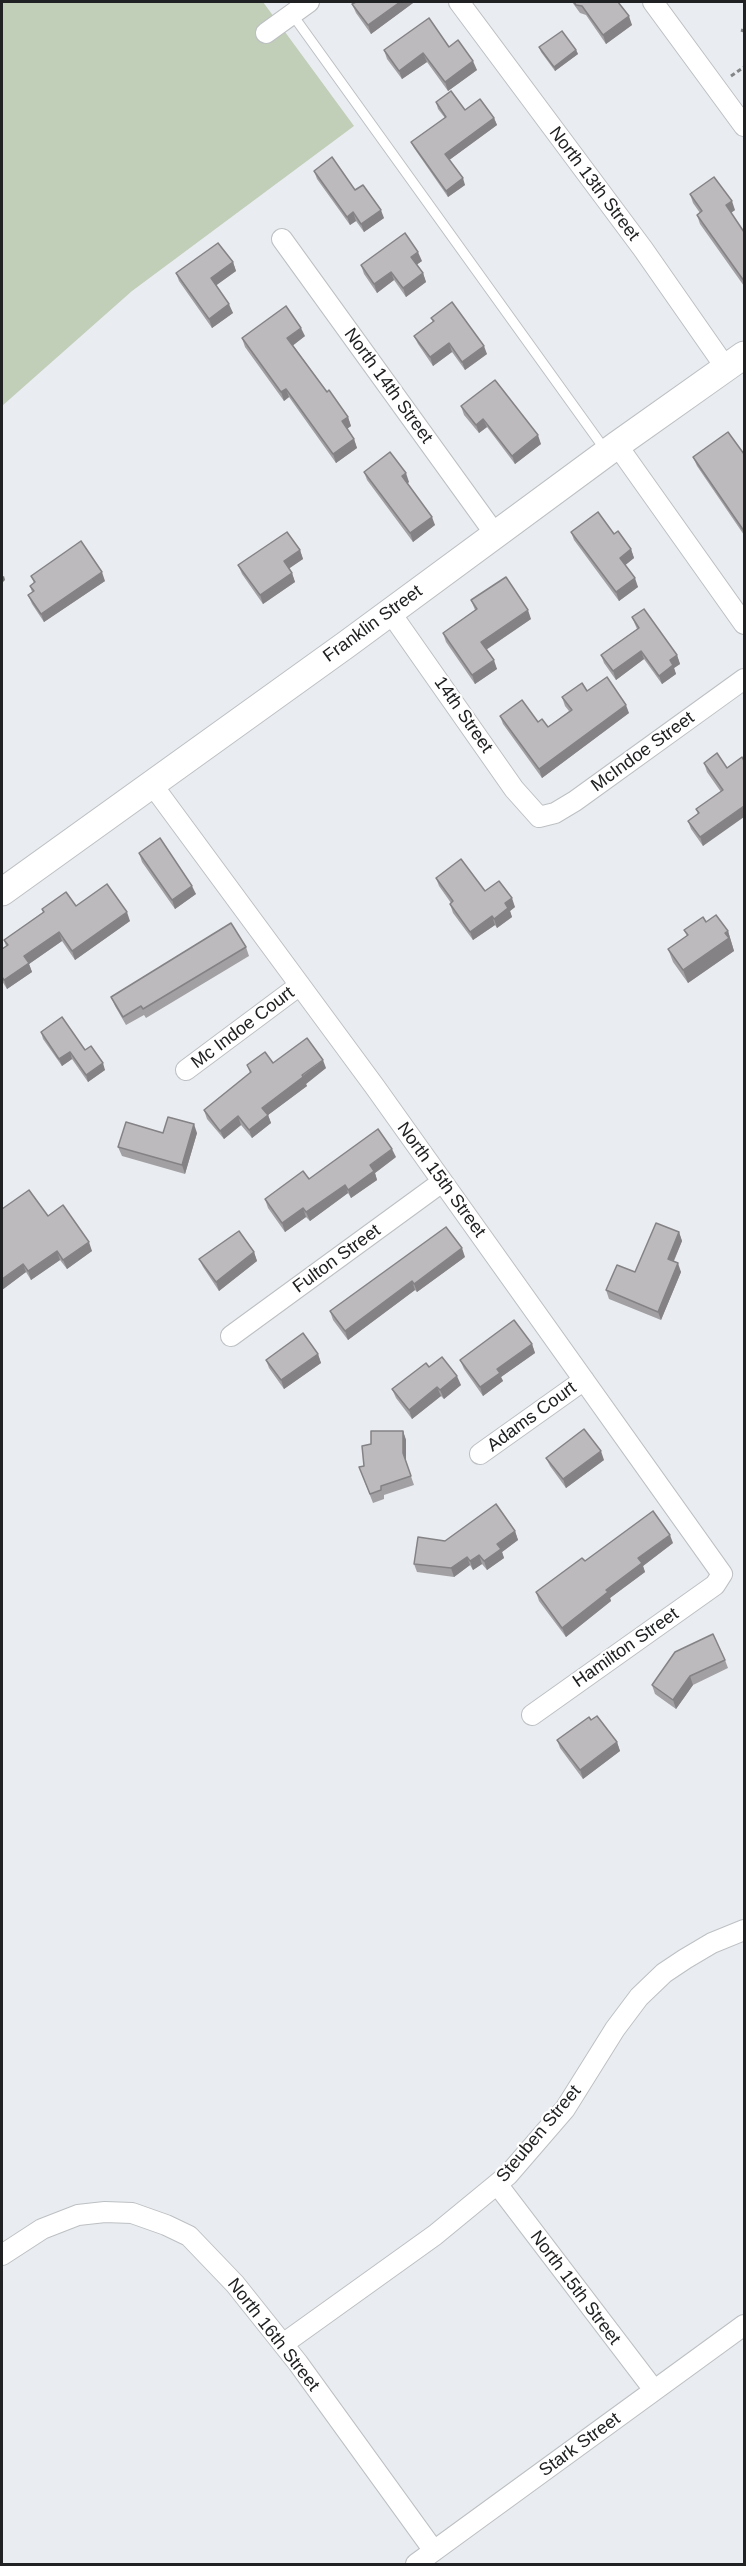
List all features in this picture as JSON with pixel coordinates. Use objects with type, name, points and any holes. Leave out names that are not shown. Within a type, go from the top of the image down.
[{"type":"street","points":[[266,33],[309,2]]},
{"type":"street","name":"North 13th Street","points":[[459,2],[643,249],[735,361]]},
{"type":"street","points":[[653,2],[744,126]]},
{"type":"street","name":"North 14th Street","points":[[282,238],[495,534]]},
{"type":"street","name":"Franklin Street","points":[[2,892],[735,361]]},
{"type":"street","points":[[612,449],[744,624]]},
{"type":"street","name":"14th Street","points":[[390,612],[514,789],[539,817]]},
{"type":"street","name":"McIndoe Street","points":[[539,817],[555,813],[575,801],[744,679]]},
{"type":"street","name":"North 15th Street","points":[[152,783],[715,1562],[722,1574],[718,1580]]},
{"type":"street","name":"Mc Indoe Court","points":[[186,1070],[300,985]]},
{"type":"street","name":"Fulton Street","points":[[231,1336],[442,1182]]},
{"type":"street","name":"Adams Court","points":[[480,1454],[584,1380]]},
{"type":"street","name":"Hamilton Street","points":[[532,1714],[716,1585],[718,1580]]},
{"type":"street","name":"Steuben Street","points":[[283,2344],[435,2235],[508,2175],[565,2109],[615,2029],[639,1997],[664,1973],[685,1959],[712,1942],[744,1930]]},
{"type":"street","name":"North 15th Street","points":[[497,2184],[654,2390]]},
{"type":"street","name":"North 16th Street","points":[[2,2255],[42,2229],[78,2215],[105,2212],[132,2214],[166,2225],[189,2236],[235,2284],[283,2344],[434,2551]]},
{"type":"street","name":"Stark Street","points":[[416,2565],[744,2325]]},
{"type":"lane","points":[[292,14],[612,449]]},
{"type":"green space","points":[[2,2],[263,2],[354,126],[132,291],[2,406]]},
{"type":"building","points":[[356,2],[400,2],[368,25],[352,4]]},
{"type":"building","points":[[574,2],[618,2],[629,16],[603,35],[582,6]]},
{"type":"building","points":[[429,18],[449,47],[458,40],[473,61],[445,82],[423,53],[399,71],[384,50]]},
{"type":"building","points":[[562,31],[576,50],[554,67],[539,47]]},
{"type":"building","points":[[451,91],[465,110],[480,99],[494,118],[445,154],[463,178],[446,191],[411,142],[446,117],[436,102]]},
{"type":"building","points":[[332,157],[355,190],[363,185],[381,210],[361,224],[353,212],[347,217],[314,171]]},
{"type":"building","points":[[714,177],[732,201],[726,205],[744,232],[744,281],[697,215],[702,211],[690,194]]},
{"type":"building","points":[[405,233],[418,252],[411,257],[423,273],[403,288],[391,272],[374,284],[361,265]]},
{"type":"building","points":[[218,243],[233,262],[211,278],[229,304],[209,319],[176,273]]},
{"type":"building","points":[[452,302],[484,346],[462,362],[449,343],[430,357],[414,336],[434,321],[431,318]]},
{"type":"building","points":[[286,306],[301,328],[287,338],[348,417],[342,421],[354,439],[333,454],[286,389],[281,392],[242,338]]},
{"type":"building","points":[[495,380],[538,435],[512,456],[483,419],[476,425],[461,406]]},
{"type":"building","points":[[728,432],[744,454],[744,531],[693,457]]},
{"type":"building","points":[[390,452],[406,473],[402,476],[432,517],[410,533],[364,472]]},
{"type":"building","points":[[598,512],[614,534],[618,531],[631,549],[620,558],[635,578],[616,592],[571,532]]},
{"type":"building","points":[[287,532],[300,550],[284,561],[292,573],[260,595],[238,565]]},
{"type":"building","points":[[81,541],[102,572],[41,614],[28,595],[34,591],[30,586],[35,582],[31,576]]},
{"type":"building","points":[[506,577],[528,610],[481,642],[494,660],[472,675],[443,633],[477,609],[471,600]]},
{"type":"building","points":[[644,609],[677,655],[670,660],[673,665],[659,676],[641,651],[613,671],[601,655],[639,628],[632,617]]},
{"type":"building","points":[[607,677],[626,705],[539,769],[500,716],[522,700],[538,722],[542,719],[548,727],[572,710],[562,697],[582,683],[587,691]]},
{"type":"building","points":[[717,753],[727,768],[742,757],[744,761],[744,806],[700,837],[688,821],[699,813],[696,809],[723,790],[704,763]]},
{"type":"building","points":[[160,838],[192,886],[172,900],[139,853]]},
{"type":"building","points":[[461,859],[485,891],[499,881],[512,898],[505,903],[508,908],[494,919],[492,916],[470,932],[450,904],[453,901],[436,878]]},
{"type":"building","points":[[107,884],[127,912],[72,951],[59,932],[24,956],[29,963],[4,980],[2,977],[2,949],[8,945],[4,940],[44,912],[42,909],[66,892],[76,906]]},
{"type":"building","points":[[716,915],[728,931],[725,933],[729,938],[683,970],[668,949],[688,935],[684,930],[703,917],[706,922]]},
{"type":"building","points":[[231,923],[246,947],[143,1009],[141,1006],[123,1017],[111,997]]},
{"type":"building","points":[[62,1017],[85,1050],[91,1046],[103,1063],[86,1075],[70,1052],[59,1059],[41,1032]]},
{"type":"building","points":[[307,1038],[323,1060],[262,1108],[268,1115],[249,1130],[238,1116],[220,1131],[204,1110],[251,1072],[247,1065],[265,1052],[273,1063]]},
{"type":"building","points":[[168,1117],[194,1124],[182,1165],[118,1147],[126,1122],[163,1133]]},
{"type":"building","points":[[378,1129],[392,1149],[370,1165],[374,1171],[348,1190],[345,1185],[306,1212],[303,1208],[282,1223],[265,1199],[303,1171],[309,1179]]},
{"type":"building","points":[[29,1190],[48,1216],[63,1205],[89,1242],[63,1260],[57,1251],[28,1271],[23,1264],[2,1279],[2,1209]]},
{"type":"building","points":[[656,1223],[679,1232],[668,1259],[678,1263],[658,1312],[606,1290],[617,1265],[635,1272]]},
{"type":"building","points":[[446,1227],[462,1248],[414,1284],[412,1281],[345,1331],[330,1311]]},
{"type":"building","points":[[239,1231],[254,1252],[216,1282],[199,1259]]},
{"type":"building","points":[[514,1320],[532,1344],[497,1369],[500,1373],[480,1387],[460,1360]]},
{"type":"building","points":[[303,1333],[318,1354],[281,1380],[266,1360]]},
{"type":"building","points":[[442,1357],[457,1376],[440,1390],[437,1387],[409,1410],[392,1389],[426,1363],[429,1367]]},
{"type":"building","points":[[584,1429],[601,1451],[563,1479],[546,1458]]},
{"type":"building","points":[[371,1431],[403,1431],[403,1453],[411,1476],[381,1486],[381,1490],[370,1494],[359,1467],[364,1466],[362,1446],[371,1444]]},
{"type":"building","points":[[496,1504],[515,1531],[497,1544],[501,1549],[484,1561],[479,1555],[470,1561],[467,1557],[451,1568],[414,1564],[418,1537],[445,1541]]},
{"type":"building","points":[[653,1511],[670,1535],[638,1558],[642,1563],[562,1628],[536,1592],[582,1558],[585,1561]]},
{"type":"building","points":[[713,1634],[725,1660],[690,1676],[673,1700],[652,1685],[675,1652]]},
{"type":"building","points":[[597,1716],[617,1742],[580,1770],[557,1740],[589,1717],[591,1720]]}]
